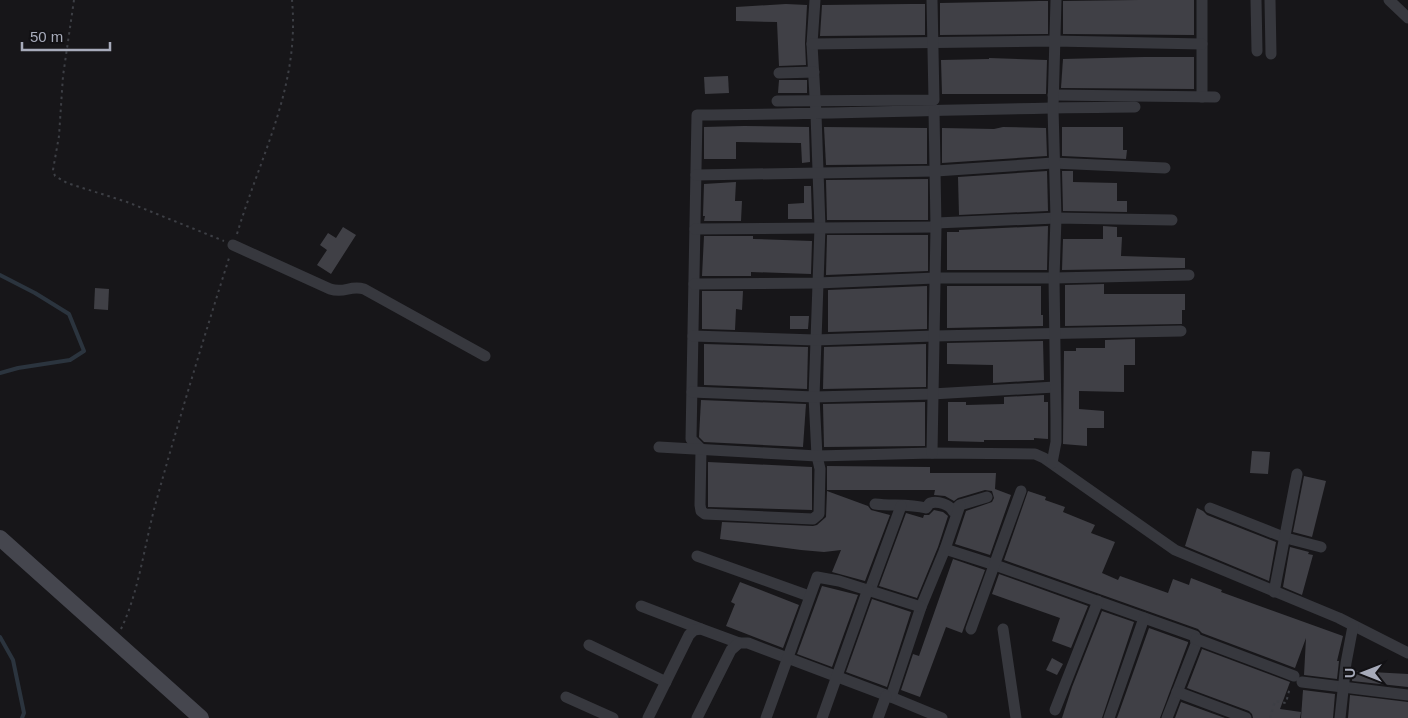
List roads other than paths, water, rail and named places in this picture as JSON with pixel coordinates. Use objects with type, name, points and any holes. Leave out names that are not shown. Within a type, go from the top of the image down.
[{"type":"street","points":[[815,0],[812,44],[816,100],[816,114],[819,174],[820,227],[814,397],[817,456],[820,469],[820,508],[817,517],[814,518],[705,514],[701,511],[700,505],[701,449],[691,439],[697,115],[816,114],[1135,107]]},
{"type":"street","points":[[777,101],[934,100],[932,0]]},
{"type":"street","points":[[1052,463],[1056,442],[1054,278],[1056,218],[1053,163],[1053,94],[1056,0]]},
{"type":"street","points":[[1202,0],[1202,97]]},
{"type":"street","points":[[1256,0],[1257,51]]},
{"type":"street","points":[[1270,0],[1271,54]]},
{"type":"street","points":[[1389,0],[1408,18]]},
{"type":"street","points":[[812,44],[1054,41],[1202,44]]},
{"type":"street","points":[[779,73],[814,72]]},
{"type":"street","points":[[1053,94],[1215,97]]},
{"type":"street","points":[[932,453],[936,225],[934,111]]},
{"type":"street","points":[[696,174],[819,174],[936,171],[1053,163],[1165,168]]},
{"type":"street","points":[[695,229],[936,225],[1056,218],[1172,220]]},
{"type":"street","points":[[233,245],[339,292],[350,288],[364,288],[485,356]]},
{"type":"street","points":[[694,284],[818,283],[935,278],[1189,275]]},
{"type":"street","points":[[693,336],[815,340],[1181,331]]},
{"type":"street","points":[[692,392],[814,397],[932,394],[1055,387]]},
{"type":"street","points":[[659,447],[817,456],[932,453],[1031,454],[1052,463],[1175,550],[1339,618],[1408,653]]},
{"type":"street","points":[[1274,592],[1297,474]]},
{"type":"street","points":[[971,629],[1021,492]]},
{"type":"street","points":[[875,504],[914,505],[926,508],[930,502],[936,501],[952,508],[953,511],[960,505],[987,498]]},
{"type":"street","points":[[878,718],[889,696],[960,505]]},
{"type":"street","points":[[822,718],[901,506]]},
{"type":"street","points":[[1210,508],[1286,538],[1321,547]]},
{"type":"street","points":[[0,538],[201,718]]},
{"type":"street","points":[[945,549],[995,564],[1195,636],[1196,639],[1298,679],[1343,688],[1408,695]]},
{"type":"street","points":[[697,556],[809,596]]},
{"type":"street","points":[[766,718],[817,577],[832,579],[921,607]]},
{"type":"street","points":[[1055,710],[1098,602]]},
{"type":"street","points":[[640,606],[739,643],[748,643],[889,696],[939,718]]},
{"type":"street","points":[[1109,718],[1144,618]]},
{"type":"street","points":[[1340,718],[1353,626]]},
{"type":"street","points":[[648,718],[689,634],[694,630],[702,629]]},
{"type":"street","points":[[1003,630],[1016,718]]},
{"type":"street","points":[[1167,718],[1196,644],[1196,639]]},
{"type":"street","points":[[696,718],[731,650],[739,643]]},
{"type":"street","points":[[589,645],[666,682]]},
{"type":"street","points":[[1177,692],[1246,718]]},
{"type":"street","points":[[566,697],[613,718]]},
{"type":"waterway","points":[[0,275],[35,293],[69,314],[84,351],[70,360],[18,368],[0,373]]},
{"type":"waterway","points":[[0,637],[13,660],[24,713],[22,718]]}]
